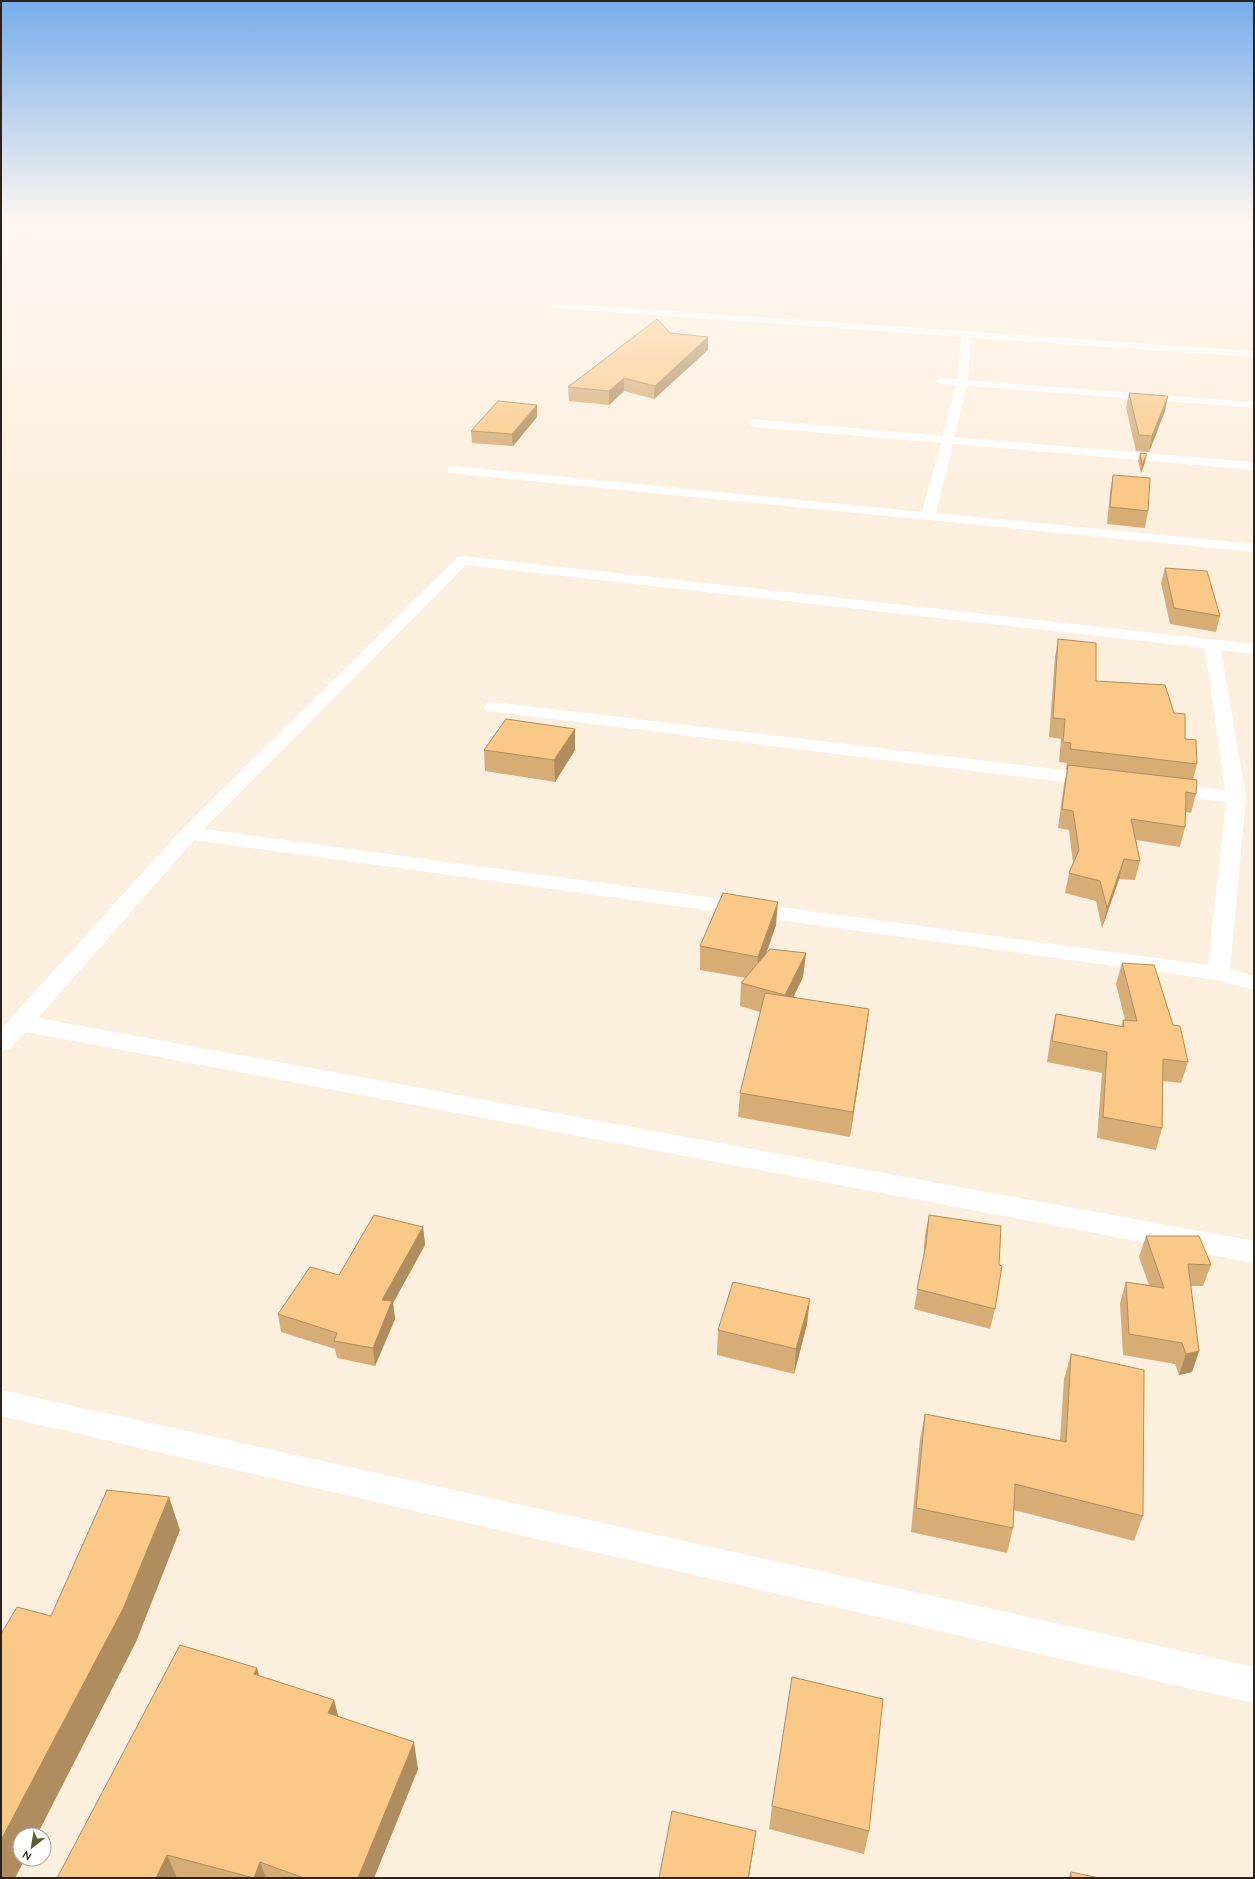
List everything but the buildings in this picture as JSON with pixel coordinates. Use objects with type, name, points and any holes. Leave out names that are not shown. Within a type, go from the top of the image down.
[{"type":"street","points":[[581,308],[1254,354]]},
{"type":"street","points":[[928,516],[962,383],[966,334]]},
{"type":"street","points":[[941,381],[1254,405]]},
{"type":"street","points":[[754,423],[1254,466]]},
{"type":"street","points":[[454,470],[1254,548]]},
{"type":"street","points":[[1,1043],[189,833],[463,560],[1254,649]]},
{"type":"street","points":[[1212,644],[1236,797],[1218,973]]},
{"type":"street","points":[[493,707],[1110,782]]},
{"type":"street","points":[[1149,786],[1236,797]]},
{"type":"street","points":[[189,833],[1218,973],[1254,983]]},
{"type":"street","points":[[21,1022],[1254,1252]]},
{"type":"street","points":[[1,1404],[1254,1685]]}]
